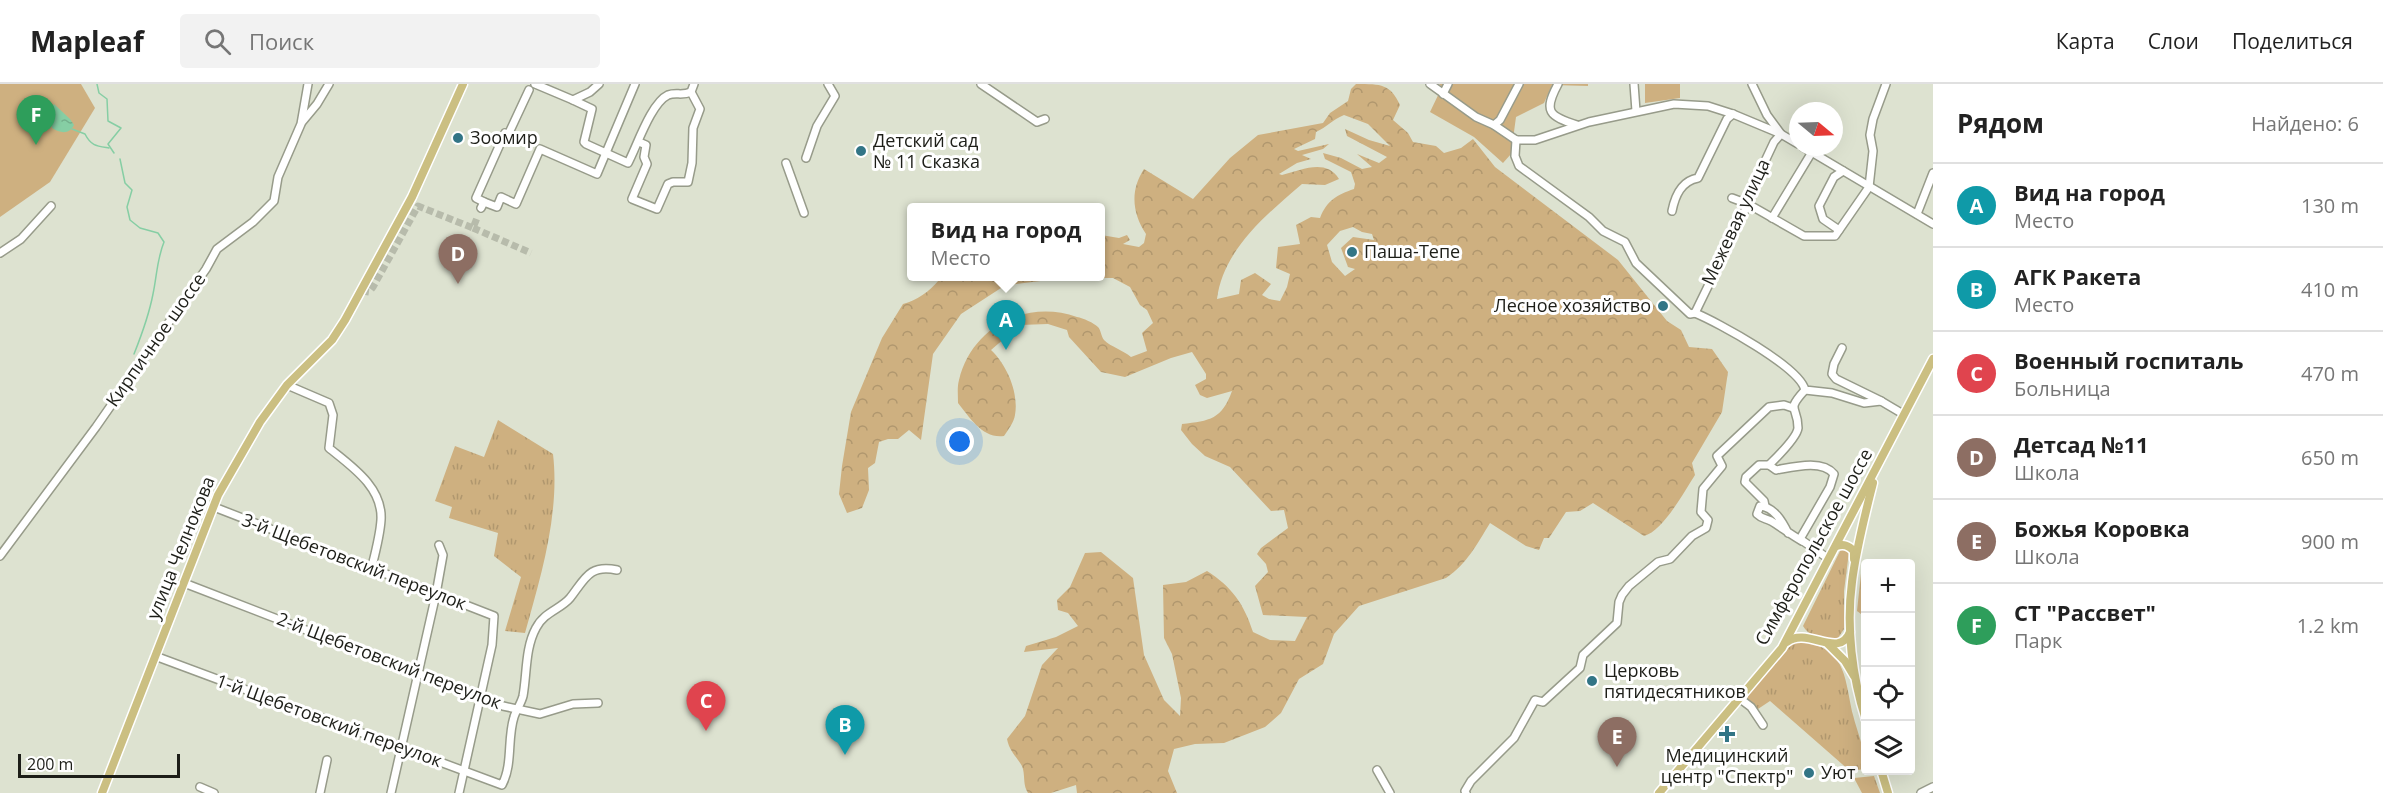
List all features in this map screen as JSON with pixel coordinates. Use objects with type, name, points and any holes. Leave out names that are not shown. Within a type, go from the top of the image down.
[{"type":"main road","name":"улица Челнокова","points":[[102,793],[214,507],[260,422],[287,385],[332,340],[345,320],[412,198],[463,84]]},
{"type":"main road","name":"Симферопольское шоссе","points":[[1659,793],[1782,648],[1933,359]]},
{"type":"main road","points":[[1861,700],[1852,648],[1851,584],[1876,471]]},
{"type":"main road","points":[[1836,546],[1851,547],[1854,551],[1853,560],[1855,562]]},
{"type":"main road","points":[[1801,612],[1798,629],[1804,636]]},
{"type":"main road","points":[[1782,648],[1790,639],[1804,636],[1828,644],[1840,643],[1850,634],[1851,614]]},
{"type":"main road","points":[[1828,644],[1845,661],[1856,681]]},
{"type":"main road","points":[[1882,775],[1888,793]]},
{"type":"street","name":"Кирпичное шоссе","points":[[0,556],[96,427],[217,249],[253,222],[274,201],[278,177],[301,124],[308,84]]},
{"type":"street","name":"Кирпичное шоссе","points":[[301,124],[329,84]]},
{"type":"street","points":[[535,84],[592,109],[584,142],[628,163],[658,103],[668,95],[683,95],[692,88],[700,109],[693,128],[692,163],[688,182],[668,184],[657,209],[632,199],[647,164],[644,157],[646,145],[639,142]]},
{"type":"street","points":[[573,100],[590,92],[599,84]]},
{"type":"street","points":[[529,90],[508,135],[505,133],[476,198],[483,205],[496,207],[501,197],[516,204],[540,149],[597,174],[635,84]]},
{"type":"street","points":[[806,158],[817,126],[835,96],[828,84]]},
{"type":"street","points":[[981,84],[1037,122],[1044,119]]},
{"type":"street","points":[[1430,84],[1476,117],[1494,125],[1516,140],[1543,138],[1577,125],[1674,104],[1708,106],[1733,114],[1789,139]]},
{"type":"street","points":[[1443,94],[1448,84]]},
{"type":"street","points":[[1494,125],[1500,120],[1519,84]]},
{"type":"street","points":[[1558,84],[1551,97],[1549,107],[1551,114],[1557,119],[1577,125]]},
{"type":"street","points":[[1634,84],[1636,111]]},
{"type":"street","points":[[1752,84],[1767,115],[1781,134]]},
{"type":"street","points":[[1732,198],[1748,204],[1804,236],[1836,236],[1869,187],[1873,151],[1869,135],[1886,84]]},
{"type":"street","points":[[1672,211],[1676,195],[1689,180],[1698,178],[1704,170],[1727,119],[1733,114]]},
{"type":"street","name":"Межевая улица","points":[[1695,313],[1748,204],[1774,142],[1781,134]]},
{"type":"street","points":[[1516,140],[1515,156],[1520,166],[1589,217],[1603,231],[1625,242],[1642,269],[1689,314],[1695,313],[1740,335],[1790,372],[1805,390]]},
{"type":"street","points":[[1772,218],[1810,156]]},
{"type":"street","points":[[1819,156],[1933,224]]},
{"type":"street","points":[[786,163],[804,213]]},
{"type":"street","points":[[1839,230],[1823,219],[1819,206],[1834,177],[1843,171]]},
{"type":"street","points":[[1917,214],[1933,172]]},
{"type":"street","points":[[0,253],[21,239],[51,206]]},
{"type":"street","points":[[1842,348],[1832,374],[1836,380],[1881,400],[1903,414]]},
{"type":"street","points":[[287,385],[329,403],[333,415],[328,448],[361,475],[377,496],[381,520],[372,570]]},
{"type":"street","points":[[1805,390],[1832,393],[1864,403],[1881,400]]},
{"type":"street","points":[[1769,465],[1780,455],[1797,432],[1794,402],[1805,390]]},
{"type":"street","points":[[1466,793],[1471,781],[1514,738],[1535,700],[1543,702],[1580,668],[1583,655],[1617,623],[1619,602],[1629,586],[1658,562],[1670,559],[1692,536],[1706,528],[1708,520],[1701,512],[1703,489],[1722,466],[1717,456],[1769,407],[1784,405],[1793,408]]},
{"type":"street","points":[[1765,506],[1764,501],[1745,482],[1746,477],[1759,465],[1769,465],[1776,470],[1820,465],[1829,468],[1834,474],[1830,488],[1800,539],[1802,541]]},
{"type":"street","points":[[1788,533],[1774,511],[1760,506],[1758,510],[1761,518],[1772,521],[1788,533],[1829,559]]},
{"type":"street","name":"3-й Щебетовский переулок","points":[[214,507],[494,616],[492,645],[481,698]]},
{"type":"street","points":[[392,793],[436,594],[443,555],[439,545]]},
{"type":"street","points":[[519,708],[536,627],[549,612],[564,605],[588,574],[602,568],[617,570]]},
{"type":"street","name":"2-й Щебетовский переулок","points":[[184,583],[503,706],[540,714],[573,705],[598,703]]},
{"type":"street","name":"1-й Щебетовский переулок","points":[[155,656],[502,785],[507,776],[514,716],[519,708]]},
{"type":"street","points":[[459,793],[481,698]]},
{"type":"street","points":[[1739,698],[1751,707],[1763,725]]},
{"type":"street","points":[[320,793],[327,760]]},
{"type":"street","points":[[1377,770],[1390,793]]},
{"type":"street","points":[[200,787],[214,793]]},
{"type":"street","points":[[1921,793],[1933,787]]},
{"type":"green space","points":[[0,84],[81,84],[95,108],[50,182],[0,217]]},
{"type":"green space","points":[[1356,84],[1379,85],[1389,89],[1396,98],[1400,105],[1393,120],[1408,133],[1413,142],[1436,146],[1444,153],[1461,148],[1473,139],[1495,167],[1618,260],[1667,321],[1681,330],[1689,347],[1712,349],[1728,372],[1722,412],[1692,463],[1695,475],[1666,519],[1651,533],[1644,536],[1593,503],[1580,511],[1566,512],[1549,538],[1544,538],[1539,550],[1526,546],[1490,523],[1466,560],[1446,578],[1359,606],[1334,634],[1323,664],[1299,679],[1281,713],[1265,727],[1224,743],[1195,744],[1174,749],[1168,771],[1177,793],[1077,793],[1076,785],[1051,793],[1028,793],[1023,769],[1010,749],[1007,739],[1025,716],[1042,665],[1058,648],[1024,652],[1026,646],[1056,637],[1078,626],[1068,613],[1058,610],[1057,600],[1070,587],[1085,553],[1101,552],[1133,578],[1144,655],[1164,700],[1180,716],[1181,698],[1172,654],[1164,638],[1163,585],[1186,582],[1207,571],[1236,597],[1246,613],[1253,632],[1270,640],[1295,641],[1307,617],[1263,615],[1255,586],[1268,572],[1266,564],[1257,554],[1261,548],[1288,528],[1284,510],[1271,511],[1230,467],[1205,456],[1181,430],[1182,424],[1200,422],[1214,417],[1224,408],[1232,391],[1207,398],[1200,395],[1195,385],[1206,379],[1206,374],[1192,352],[1125,377],[1101,372],[1069,337],[1067,330],[1048,324],[1020,325],[991,350],[1007,371],[1015,398],[1015,415],[1004,436],[996,436],[983,431],[958,403],[958,383],[966,361],[976,345],[989,332],[1021,315],[1039,312],[1058,312],[1088,321],[1099,328],[1104,340],[1131,357],[1147,351],[1142,333],[1153,323],[1147,310],[1140,305],[1130,287],[1113,278],[1105,278],[1105,236],[1119,238],[1127,235],[1130,240],[1123,244],[1139,247],[1144,243],[1146,234],[1138,218],[1134,202],[1136,185],[1144,169],[1193,199],[1230,158],[1258,135],[1323,123],[1330,113],[1348,101],[1351,89]],"holes":[[[1344,115],[1368,124],[1390,146],[1369,140],[1345,129],[1347,136],[1387,157],[1379,163],[1357,154],[1372,167],[1362,169],[1341,158],[1323,153],[1325,159],[1351,172],[1355,184],[1354,189],[1333,199],[1320,218],[1311,217],[1296,225],[1300,244],[1278,247],[1276,268],[1290,274],[1280,301],[1262,295],[1271,284],[1255,273],[1241,280],[1239,294],[1217,299],[1221,281],[1237,249],[1274,208],[1302,184],[1325,185],[1339,179],[1334,173],[1321,167],[1279,174],[1297,163],[1311,159],[1302,155],[1323,149],[1329,144],[1298,151],[1294,149],[1315,139],[1316,132]],[[1353,227],[1372,234],[1374,240],[1353,237],[1341,248],[1348,267],[1355,269],[1345,276],[1332,262],[1327,245],[1340,231]]]},
{"type":"green space","points":[[1439,84],[1588,84],[1588,86],[1552,85],[1544,103],[1516,117],[1511,154],[1503,163],[1474,137],[1430,112],[1442,87]]},
{"type":"green space","points":[[1645,84],[1680,84],[1680,98],[1645,103]]},
{"type":"green space","points":[[938,281],[1040,281],[1001,288],[961,314],[933,354],[921,440],[909,430],[898,439],[879,442],[875,463],[868,468],[869,490],[862,508],[847,513],[839,494],[851,412],[882,338],[903,304],[927,292]]},
{"type":"green space","points":[[498,420],[553,454],[554,499],[548,544],[525,633],[505,631],[521,577],[494,556],[498,533],[449,518],[452,507],[435,501],[455,446],[484,457]]},
{"type":"green space","points":[[1841,549],[1849,552],[1844,591],[1844,629],[1838,638],[1823,638],[1809,633],[1803,626]]},
{"type":"green space","points":[[1861,573],[1861,614],[1857,611]]},
{"type":"green space","points":[[1799,641],[1815,645],[1835,657],[1841,666],[1861,741],[1861,770],[1850,771],[1770,701],[1758,709],[1747,700],[1746,697],[1791,645]]},
{"type":"green space","points":[[1874,776],[1880,793],[1862,793],[1854,778]]},
{"type":"water","points":[[54,104],[74,125],[67,132],[52,128],[49,113]]},
{"type":"waterway","points":[[97,84],[99,93],[107,99],[108,121],[121,128],[108,144],[114,153]]},
{"type":"waterway","points":[[72,129],[85,134],[95,145],[109,148]]},
{"type":"waterway","points":[[120,159],[125,183],[132,190],[127,207],[130,220],[140,228],[158,233],[164,242],[149,309],[134,354]]},
{"type":"tunnel","points":[[362,291],[369,292],[373,287],[418,206],[473,228],[477,218]]},
{"type":"tunnel","points":[[473,228],[531,253]]},
{"type":"place","name":"Зоомир","points":[[458,138]]},
{"type":"place","name":"СТ \"Рассвет\"","points":[[36,145]]},
{"type":"place","name":"Детский сад № 11 Сказка","points":[[861,151]]},
{"type":"place","name":"Паша-Тепе","points":[[1352,252]]},
{"type":"place","name":"Детсад №11","points":[[458,284]]},
{"type":"place","name":"Лесное хозяйство","points":[[1663,306]]},
{"type":"place","name":"Вид на город","points":[[1006,350]]},
{"type":"place","name":"Церковь пятидесятников","points":[[1592,681]]},
{"type":"place","name":"Военный госпиталь","points":[[706,731]]},
{"type":"place","name":"Медицинский центр \"Спектр\"","points":[[1727,734]]},
{"type":"place","name":"АГК Ракета","points":[[845,755]]},
{"type":"place","name":"Божья Коровка","points":[[1617,767]]},
{"type":"place","name":"Уют","points":[[1809,773]]}]
